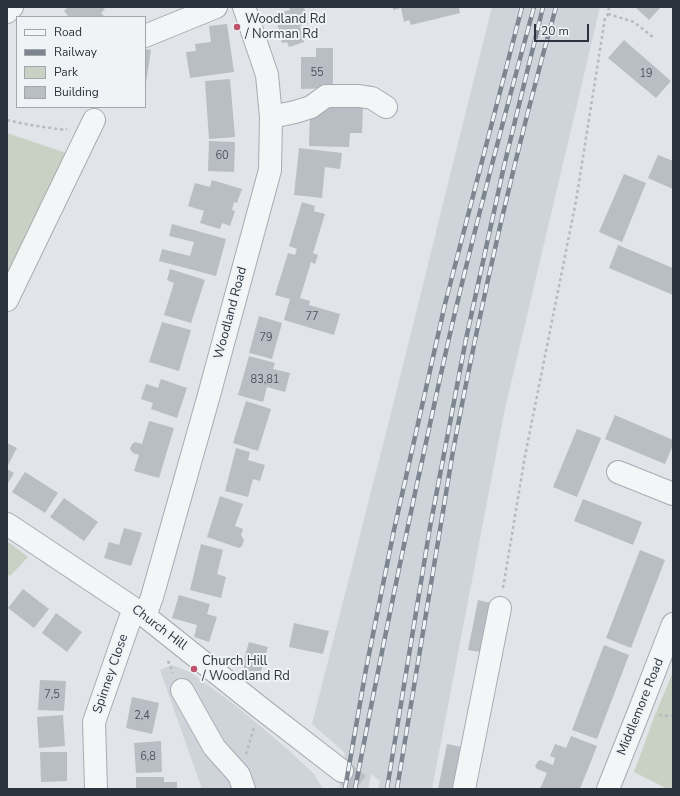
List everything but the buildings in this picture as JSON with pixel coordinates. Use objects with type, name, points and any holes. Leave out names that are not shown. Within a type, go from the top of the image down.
[{"type":"street","points":[[7,12],[12,7]]},
{"type":"street","points":[[146,36],[216,7]]},
{"type":"street","name":"Woodland Road","points":[[140,612],[154,590],[270,170],[271,117],[267,75],[244,7]]},
{"type":"street","points":[[271,117],[311,107],[326,96],[359,96],[372,98],[386,106]]},
{"type":"street","points":[[7,300],[94,120]]},
{"type":"street","points":[[618,472],[673,494]]},
{"type":"street","name":"Church Hill","points":[[7,524],[140,612],[262,710],[342,771]]},
{"type":"street","points":[[464,789],[500,608]]},
{"type":"street","name":"Spinney Close","points":[[96,789],[94,722],[130,619],[140,612]]},
{"type":"street","name":"Middlemore Road","points":[[608,789],[673,624]]},
{"type":"street","points":[[182,690],[214,747],[242,782]]},
{"type":"path","points":[[500,608],[525,456],[576,201],[605,18],[608,14],[609,7]]},
{"type":"path","points":[[608,14],[634,22],[654,38]]},
{"type":"path","points":[[7,120],[65,130],[94,120]]},
{"type":"path","points":[[242,782],[256,723]]},
{"type":"shaded area","points":[[492,7],[600,7],[504,413],[432,789],[378,789],[380,781],[371,774],[368,789],[339,789],[345,753],[312,724]]},
{"type":"shaded area","points":[[172,665],[190,672],[235,705],[285,747],[314,774],[323,789],[202,789],[160,670]]},
{"type":"green space","points":[[7,133],[66,153],[7,279]]},
{"type":"green space","points":[[7,541],[28,557],[10,576],[7,574]]},
{"type":"green space","points":[[673,672],[673,789],[668,789],[634,772]]},
{"type":"tunnel","points":[[342,771],[365,789]]},
{"type":"railway","points":[[345,789],[366,669],[394,530],[445,304],[522,7]]},
{"type":"railway","points":[[355,789],[399,567],[446,351],[485,192],[534,7]]},
{"type":"railway","points":[[387,789],[430,527],[466,339],[504,166],[543,7]]},
{"type":"railway","points":[[397,789],[453,451],[464,395],[487,284],[513,173],[556,7]]},
{"type":"place","name":"Woodland Rd / Norman Rd","points":[[237,27]]},
{"type":"place","name":"Church Hill / Woodland Rd","points":[[194,669]]}]
